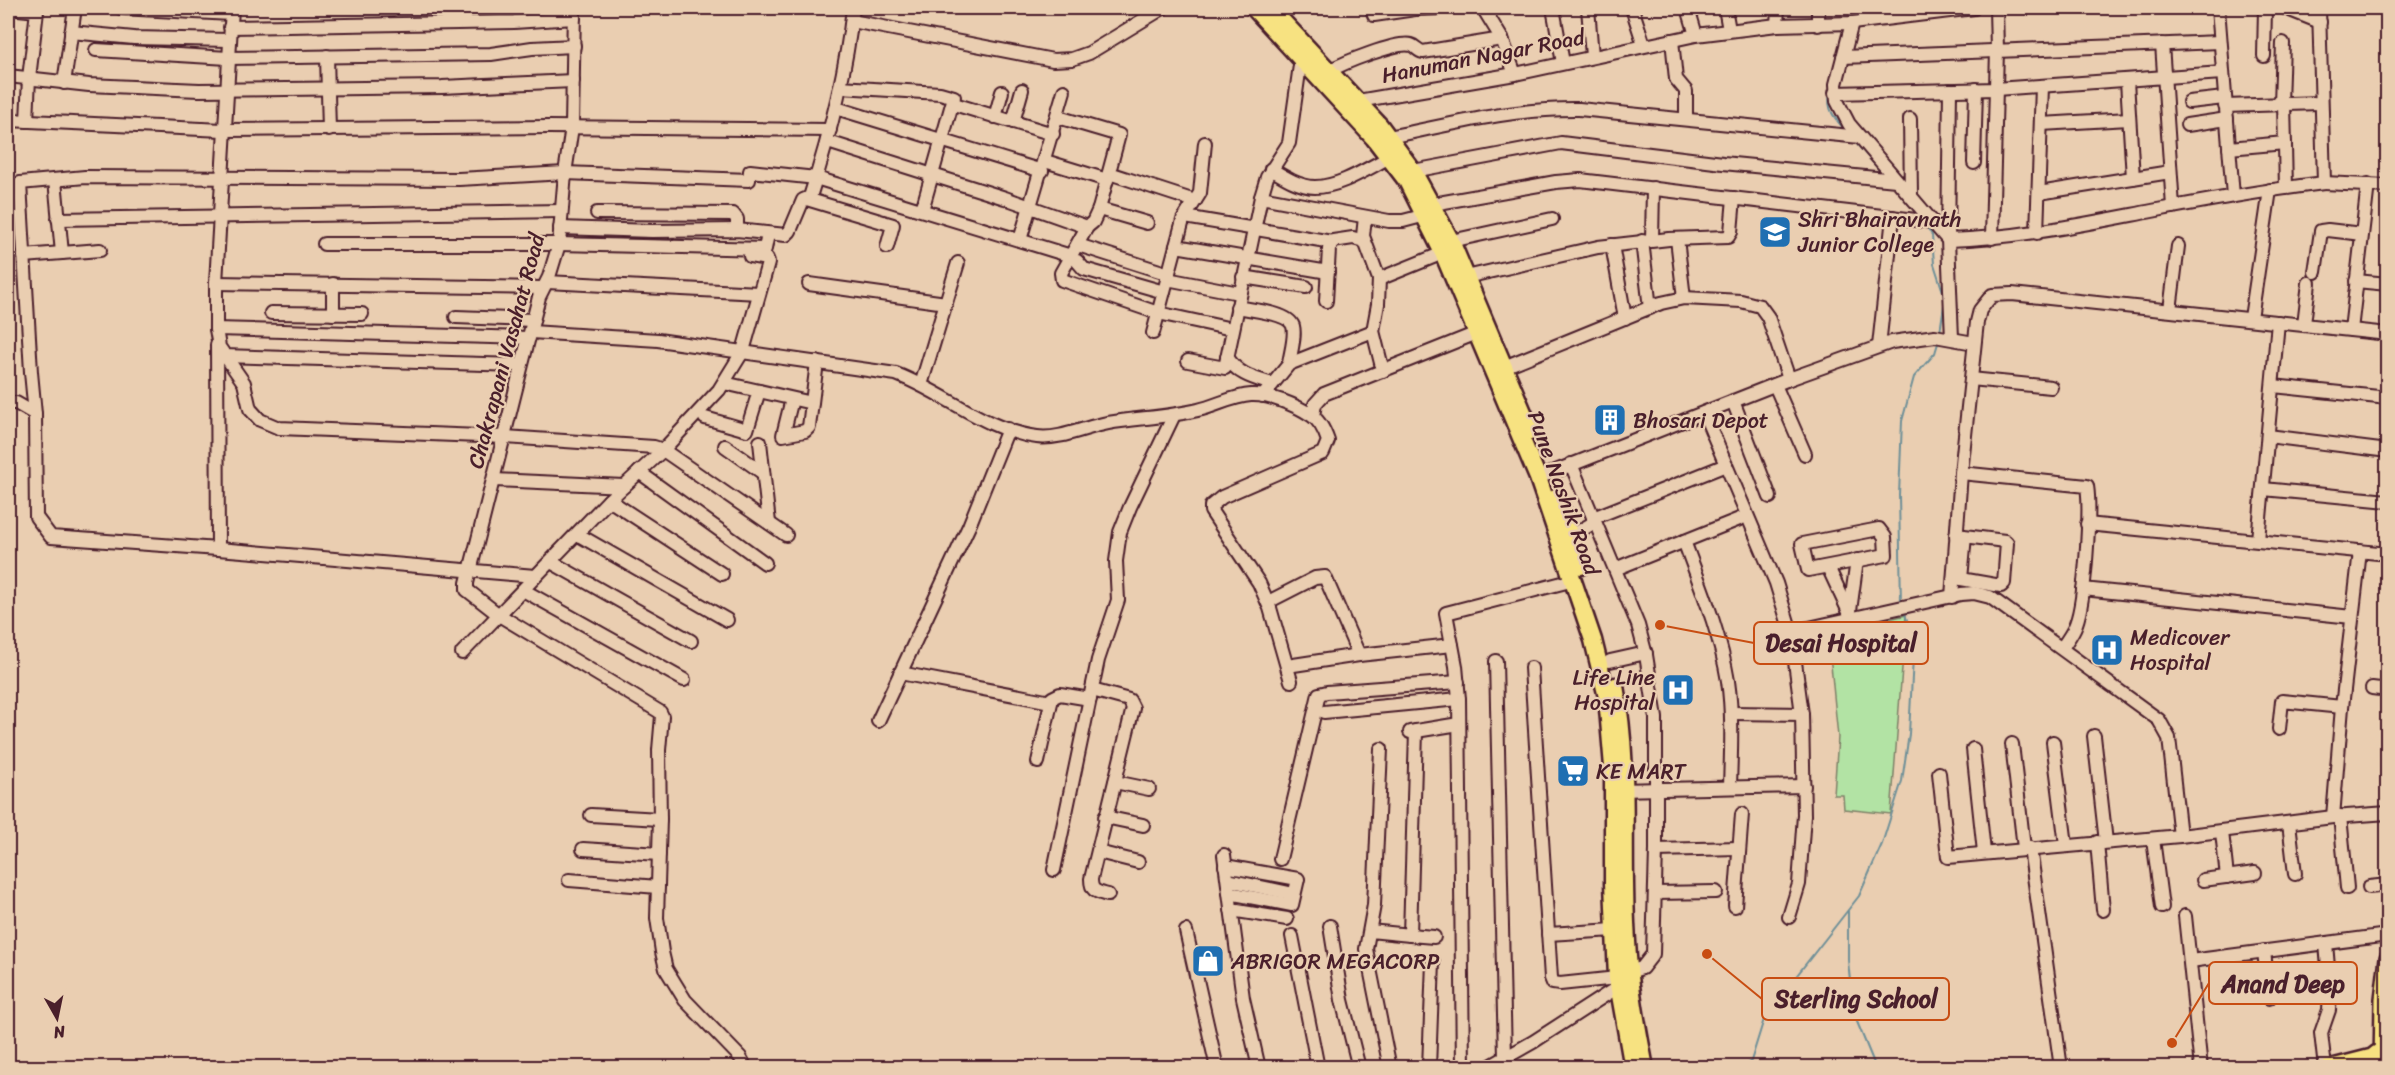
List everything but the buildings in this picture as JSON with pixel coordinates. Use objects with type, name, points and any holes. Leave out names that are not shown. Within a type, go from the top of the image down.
[{"type":"highway","name":"Pune Nashik Road","points":[[1254,8],[1389,157],[1430,210]]},
{"type":"highway","name":"Pune Nashik Road","points":[[1270,8],[1358,101],[1389,137],[1413,171],[1447,247],[1477,333],[1571,536],[1610,661],[1621,716],[1615,930],[1633,1068]]},
{"type":"highway","name":"Pune Nashik Road","points":[[1447,247],[1466,277],[1504,367],[1543,476],[1593,640],[1606,697],[1620,790],[1625,860],[1621,979],[1645,1068]]},
{"type":"main road","points":[[2327,1068],[2382,1059],[2388,958]]},
{"type":"street","points":[[9,8],[38,9],[29,78],[27,121]]},
{"type":"street","points":[[64,83],[75,8]]},
{"type":"street","points":[[121,8],[232,10],[223,130],[216,283],[218,549]]},
{"type":"street","points":[[560,228],[652,231],[737,230],[786,235],[790,231],[803,200],[810,197],[829,136],[853,8]]},
{"type":"street","points":[[852,21],[1053,60],[1072,60],[1089,53],[1163,8]]},
{"type":"street","points":[[1372,8],[1374,15],[1441,8]]},
{"type":"street","points":[[1483,8],[1502,39],[1515,74]]},
{"type":"street","points":[[1553,8],[1563,63]]},
{"type":"street","points":[[1588,8],[1592,56]]},
{"type":"street","points":[[1632,8],[1644,45]]},
{"type":"street","points":[[1688,8],[1696,35]]},
{"type":"street","points":[[1725,8],[1729,30]]},
{"type":"street","points":[[1777,25],[1778,8]]},
{"type":"street","points":[[1818,8],[1818,25]]},
{"type":"street","name":"Hanuman Nagar Road","points":[[1358,101],[1515,74],[1644,45],[1729,30],[1777,25],[1852,23],[1974,8]]},
{"type":"street","points":[[1992,238],[1997,50],[1995,8]]},
{"type":"street","points":[[2218,8],[2233,196]]},
{"type":"street","points":[[2264,56],[2265,8]]},
{"type":"street","points":[[2284,8],[2320,22]]},
{"type":"street","points":[[2319,8],[2324,183]]},
{"type":"street","points":[[71,32],[145,38],[514,22],[574,13]]},
{"type":"street","name":"Chakrapani Vasahat Road","points":[[499,615],[467,590],[521,365],[544,285],[559,244],[565,173],[572,127],[574,13]]},
{"type":"street","points":[[1852,23],[1835,93],[1841,112],[1858,137],[1948,240]]},
{"type":"street","points":[[1329,71],[1349,60],[1403,45],[1413,45],[1423,52],[1502,39]]},
{"type":"street","points":[[1672,40],[1676,79],[1686,92],[1686,119]]},
{"type":"street","points":[[1843,57],[2220,42]]},
{"type":"street","points":[[2283,43],[2286,188]]},
{"type":"street","points":[[2162,44],[2173,207]]},
{"type":"street","points":[[96,50],[228,58],[491,54],[532,48],[574,46]]},
{"type":"street","points":[[327,56],[329,129]]},
{"type":"street","points":[[1188,361],[1225,368],[1239,293],[1264,184],[1271,169],[1289,143],[1301,58]]},
{"type":"street","points":[[1835,93],[2042,86],[2222,74]]},
{"type":"street","points":[[8,76],[64,83],[199,90],[442,87],[573,81]]},
{"type":"street","points":[[2127,81],[2133,178]]},
{"type":"street","points":[[2037,233],[2042,86]]},
{"type":"street","points":[[840,87],[940,93],[954,97],[954,104],[922,210]]},
{"type":"street","points":[[1974,163],[1976,89]]},
{"type":"street","points":[[1013,122],[1022,90]]},
{"type":"street","points":[[1944,337],[1950,90]]},
{"type":"street","points":[[1020,240],[1032,207],[1064,91]]},
{"type":"street","points":[[995,117],[1002,92]]},
{"type":"street","points":[[2189,102],[2320,103]]},
{"type":"street","points":[[954,104],[1053,134]]},
{"type":"street","points":[[836,108],[943,140],[1043,166],[1108,177],[1195,201]]},
{"type":"street","points":[[1389,137],[1523,110],[1553,108],[1858,137]]},
{"type":"street","points":[[1058,117],[1119,135],[1099,208],[1078,245],[1074,259],[1061,273],[1062,280],[1158,313],[1232,329]]},
{"type":"street","points":[[2041,124],[2129,118]]},
{"type":"street","points":[[1910,119],[1911,195]]},
{"type":"street","points":[[2187,125],[2226,119]]},
{"type":"street","points":[[8,120],[223,130],[572,127],[829,136],[932,176],[1032,207],[1087,227]]},
{"type":"street","points":[[1153,333],[1185,217],[1201,188],[1205,143]]},
{"type":"street","points":[[1413,171],[1561,143],[1723,163],[1896,180]]},
{"type":"street","points":[[2229,148],[2285,143]]},
{"type":"street","points":[[1271,169],[1287,180],[1314,187],[1336,182],[1389,157]]},
{"type":"street","points":[[535,576],[51,537],[36,517],[35,414],[30,372],[20,183],[85,177],[459,179],[565,173],[749,180],[750,171],[816,178],[1020,240],[1074,259],[1083,269],[1164,292]]},
{"type":"street","points":[[2039,193],[2170,172]]},
{"type":"street","points":[[55,180],[62,253]]},
{"type":"street","points":[[1261,196],[1395,222],[1430,210],[1556,182],[1580,180],[1933,222]]},
{"type":"street","points":[[1948,240],[2037,233],[2233,196],[2324,183],[2388,186]]},
{"type":"street","points":[[2350,330],[2368,184]]},
{"type":"street","points":[[1650,308],[1647,241],[1653,188]]},
{"type":"street","points":[[2251,318],[2270,190]]},
{"type":"street","points":[[810,197],[810,200],[893,225],[887,247]]},
{"type":"street","points":[[1466,277],[1612,245],[1730,235],[1734,198]]},
{"type":"street","points":[[1099,208],[1147,223]]},
{"type":"street","points":[[57,219],[561,211]]},
{"type":"street","points":[[597,213],[733,214],[737,219],[737,230]]},
{"type":"street","points":[[1185,217],[1332,242],[1353,238],[1364,241]]},
{"type":"street","points":[[1365,217],[1364,241],[1379,279],[1378,304],[1373,331],[1383,371]]},
{"type":"street","points":[[1879,346],[1893,217]]},
{"type":"street","points":[[1379,279],[1447,247],[1552,219]]},
{"type":"street","points":[[2304,324],[2321,231],[2362,234]]},
{"type":"street","points":[[324,244],[559,244],[765,249],[768,234]]},
{"type":"street","points":[[1677,239],[1684,298]]},
{"type":"street","points":[[1326,301],[1332,242]]},
{"type":"street","points":[[1078,245],[1168,276],[1239,293]]},
{"type":"street","points":[[1612,245],[1625,318]]},
{"type":"street","points":[[1176,246],[1246,260],[1328,272]]},
{"type":"street","points":[[2170,310],[2178,246]]},
{"type":"street","points":[[24,256],[100,250]]},
{"type":"street","points":[[462,653],[609,500],[663,450],[724,383],[743,351],[768,263],[767,259],[750,256]]},
{"type":"street","points":[[921,385],[958,263]]},
{"type":"street","points":[[1243,278],[1306,287]]},
{"type":"street","points":[[2356,281],[2388,284]]},
{"type":"street","points":[[216,283],[544,285],[759,293]]},
{"type":"street","points":[[333,284],[333,314]]},
{"type":"street","points":[[810,284],[946,303]]},
{"type":"street","points":[[1961,536],[2007,543],[2004,583],[2001,586],[1961,579],[1961,536],[1961,473],[1974,343],[1980,310],[1992,295],[2002,293],[2388,334]]},
{"type":"street","points":[[1504,367],[1650,308],[1684,298],[1741,301],[1760,306],[1768,317],[1789,379]]},
{"type":"street","points":[[1237,308],[1280,315],[1289,321],[1294,330],[1289,364]]},
{"type":"street","points":[[271,313],[362,314]]},
{"type":"street","points":[[456,317],[531,330]]},
{"type":"street","points":[[2258,540],[2278,322]]},
{"type":"street","points":[[216,329],[531,330],[658,340],[743,351],[896,374],[921,385],[976,417],[1028,435],[1049,437],[1107,423],[1174,415],[1218,405],[1243,396],[1263,396],[1312,416],[1326,435],[1327,447],[1323,453],[1222,497],[1211,506],[1213,515],[1253,570],[1268,602],[1291,681]]},
{"type":"street","points":[[216,329],[219,347],[244,383],[250,409],[260,420],[270,426],[640,445],[663,450],[786,535]]},
{"type":"street","points":[[1263,396],[1289,364],[1373,331]]},
{"type":"street","points":[[1312,416],[1315,404],[1324,394],[1477,333]]},
{"type":"street","points":[[1543,476],[1879,346],[1902,339],[1944,337],[1974,343]]},
{"type":"street","points":[[224,356],[521,365]]},
{"type":"street","points":[[1227,357],[1233,367],[1242,374],[1272,384]]},
{"type":"street","points":[[792,399],[783,435],[808,430],[817,362]]},
{"type":"street","points":[[1971,379],[2050,387]]},
{"type":"street","points":[[724,383],[812,404]]},
{"type":"street","points":[[1775,385],[1804,454]]},
{"type":"street","points":[[2273,386],[2388,398]]},
{"type":"street","points":[[705,418],[747,430],[759,391]]},
{"type":"street","points":[[1733,401],[1770,497]]},
{"type":"street","points":[[8,403],[16,403],[35,414]]},
{"type":"street","points":[[1704,413],[1776,583],[1791,632],[1802,714],[1804,786],[1803,852],[1799,884],[1789,917]]},
{"type":"street","points":[[1054,870],[1098,660],[1118,600],[1116,561],[1120,532],[1174,415]]},
{"type":"street","points":[[878,722],[969,526],[1008,429]]},
{"type":"street","points":[[2268,436],[2388,451]]},
{"type":"street","points":[[760,442],[770,523]]},
{"type":"street","points":[[725,446],[763,473]]},
{"type":"street","points":[[1487,1068],[1621,979],[1642,968],[1653,954],[1656,718],[1646,653],[1615,569],[1571,464]]},
{"type":"street","points":[[1571,536],[1594,520],[1726,465]]},
{"type":"street","points":[[639,472],[765,563]]},
{"type":"street","points":[[1961,473],[2084,485],[2088,489],[2083,589],[2076,624],[2062,648]]},
{"type":"street","points":[[494,480],[624,486]]},
{"type":"street","points":[[2263,489],[2388,501]]},
{"type":"street","points":[[609,500],[722,573]]},
{"type":"street","points":[[1615,569],[1747,516]]},
{"type":"street","points":[[2087,524],[2388,554]]},
{"type":"street","points":[[1879,529],[1885,537],[1886,555],[1857,560],[1808,570],[1802,544],[1879,529]]},
{"type":"street","points":[[577,534],[727,620]]},
{"type":"street","points":[[1952,597],[1961,536]]},
{"type":"street","points":[[1684,541],[1713,619],[1722,653],[1731,713],[1730,787]]},
{"type":"street","points":[[2347,888],[2336,817],[2342,707],[2360,551]]},
{"type":"street","points":[[1849,616],[1857,560]]},
{"type":"street","points":[[551,561],[691,641]]},
{"type":"street","points":[[1828,567],[1849,616]]},
{"type":"street","points":[[1268,602],[1315,578],[1324,577],[1359,655]]},
{"type":"street","points":[[1463,1068],[1459,699],[1452,645],[1445,616],[1449,610],[1574,580]]},
{"type":"street","points":[[2083,589],[2352,616]]},
{"type":"street","points":[[523,590],[684,680]]},
{"type":"street","points":[[1791,632],[1849,616],[1974,593],[1990,597],[2148,710],[2165,727],[2169,738],[2180,836]]},
{"type":"street","points":[[499,615],[660,712],[662,716],[659,750],[658,933],[666,969],[685,1000],[740,1057],[746,1068]]},
{"type":"street","points":[[1287,666],[1359,655],[1452,645]]},
{"type":"street","points":[[1610,661],[1646,653]]},
{"type":"street","points":[[1496,661],[1505,1058]]},
{"type":"street","points":[[1532,668],[1551,978],[1553,983],[1560,984],[1621,979]]},
{"type":"street","points":[[900,673],[1051,702]]},
{"type":"street","points":[[1280,859],[1319,694],[1458,682]]},
{"type":"street","points":[[2372,688],[2388,690]]},
{"type":"street","points":[[1038,762],[1051,702],[1055,694],[1091,695],[1129,700],[1132,703],[1091,887],[1095,892],[1108,895]]},
{"type":"street","points":[[1324,712],[1459,699]]},
{"type":"street","points":[[2279,729],[2282,701],[2342,707]]},
{"type":"street","points":[[1731,713],[1802,714]]},
{"type":"street","points":[[1410,935],[1413,731],[1459,724]]},
{"type":"street","points":[[2094,736],[2102,842],[2103,910]]},
{"type":"street","points":[[2053,742],[2066,845]]},
{"type":"street","points":[[2012,744],[2061,1068]]},
{"type":"street","points":[[1381,749],[1376,876],[1367,960],[1390,1068]]},
{"type":"street","points":[[1973,749],[1984,852]]},
{"type":"street","points":[[1939,773],[1948,856],[2153,839],[2388,813]]},
{"type":"street","points":[[1115,782],[1149,789]]},
{"type":"street","points":[[1620,790],[1804,786]]},
{"type":"street","points":[[1736,906],[1742,814]]},
{"type":"street","points":[[591,815],[660,819]]},
{"type":"street","points":[[1105,817],[1143,825]]},
{"type":"street","points":[[2289,823],[2295,874]]},
{"type":"street","points":[[2222,832],[2227,877]]},
{"type":"street","points":[[2153,839],[2162,908]]},
{"type":"street","points":[[1656,850],[1739,848]]},
{"type":"street","points":[[583,849],[659,854]]},
{"type":"street","points":[[1098,852],[1138,862]]},
{"type":"street","points":[[1229,887],[1292,905],[1298,879],[1225,860],[1244,998],[1259,1068]]},
{"type":"street","points":[[2203,880],[2255,873]]},
{"type":"street","points":[[569,880],[658,887]]},
{"type":"street","points":[[2369,887],[2388,885]]},
{"type":"street","points":[[1655,893],[1716,892]]},
{"type":"street","points":[[1232,910],[1287,919]]},
{"type":"street","points":[[2185,916],[2201,1068]]},
{"type":"street","points":[[1330,926],[1342,1000],[1359,1068]]},
{"type":"street","points":[[1548,934],[1615,930]]},
{"type":"street","points":[[1186,931],[1217,1068]]},
{"type":"street","points":[[1370,931],[1434,937]]},
{"type":"street","points":[[2190,961],[2388,935]]},
{"type":"street","points":[[1292,936],[1318,1068]]},
{"type":"street","points":[[2326,943],[2330,992],[2329,1010],[2321,1033],[2327,1068]]},
{"type":"street","points":[[2264,951],[2269,998]]},
{"type":"street","points":[[1429,1068],[1434,962]]},
{"type":"green space","points":[[1906,615],[1891,814],[1844,809],[1843,795],[1834,795],[1838,737],[1828,634]]},
{"type":"waterway","points":[[1850,18],[1852,8]]},
{"type":"waterway","points":[[1830,94],[1831,110],[1835,119],[1846,131]]},
{"type":"waterway","points":[[1855,142],[1883,174]]},
{"type":"waterway","points":[[1893,185],[1918,215]]},
{"type":"waterway","points":[[1927,227],[1932,235],[1934,264],[1945,298],[1940,332]]},
{"type":"waterway","points":[[1901,604],[1899,495],[1902,421],[1914,377],[1935,353],[1939,340]]},
{"type":"waterway","points":[[1740,1068],[1751,1061],[1765,1016],[1859,896],[1882,844],[1902,781],[1909,734],[1914,638],[1904,612]]},
{"type":"waterway","points":[[1848,911],[1848,960],[1853,1012],[1876,1068]]},
{"type":"place","name":"Shri Bhairavnath Junior College","points":[[1775,232]]},
{"type":"place","name":"Bhosari Depot","points":[[1610,420]]},
{"type":"place","name":"Desai Hospital","points":[[1660,625]]},
{"type":"place","name":"Medicover Hospital","points":[[2107,650]]},
{"type":"place","name":"Life Line Hospital","points":[[1678,690]]},
{"type":"place","name":"KE MART","points":[[1573,771]]},
{"type":"place","name":"Sterling School","points":[[1707,954]]},
{"type":"place","name":"ABRIGOR MEGACORP","points":[[1208,961]]},
{"type":"place","name":"Anand Deep","points":[[2172,1043]]}]
